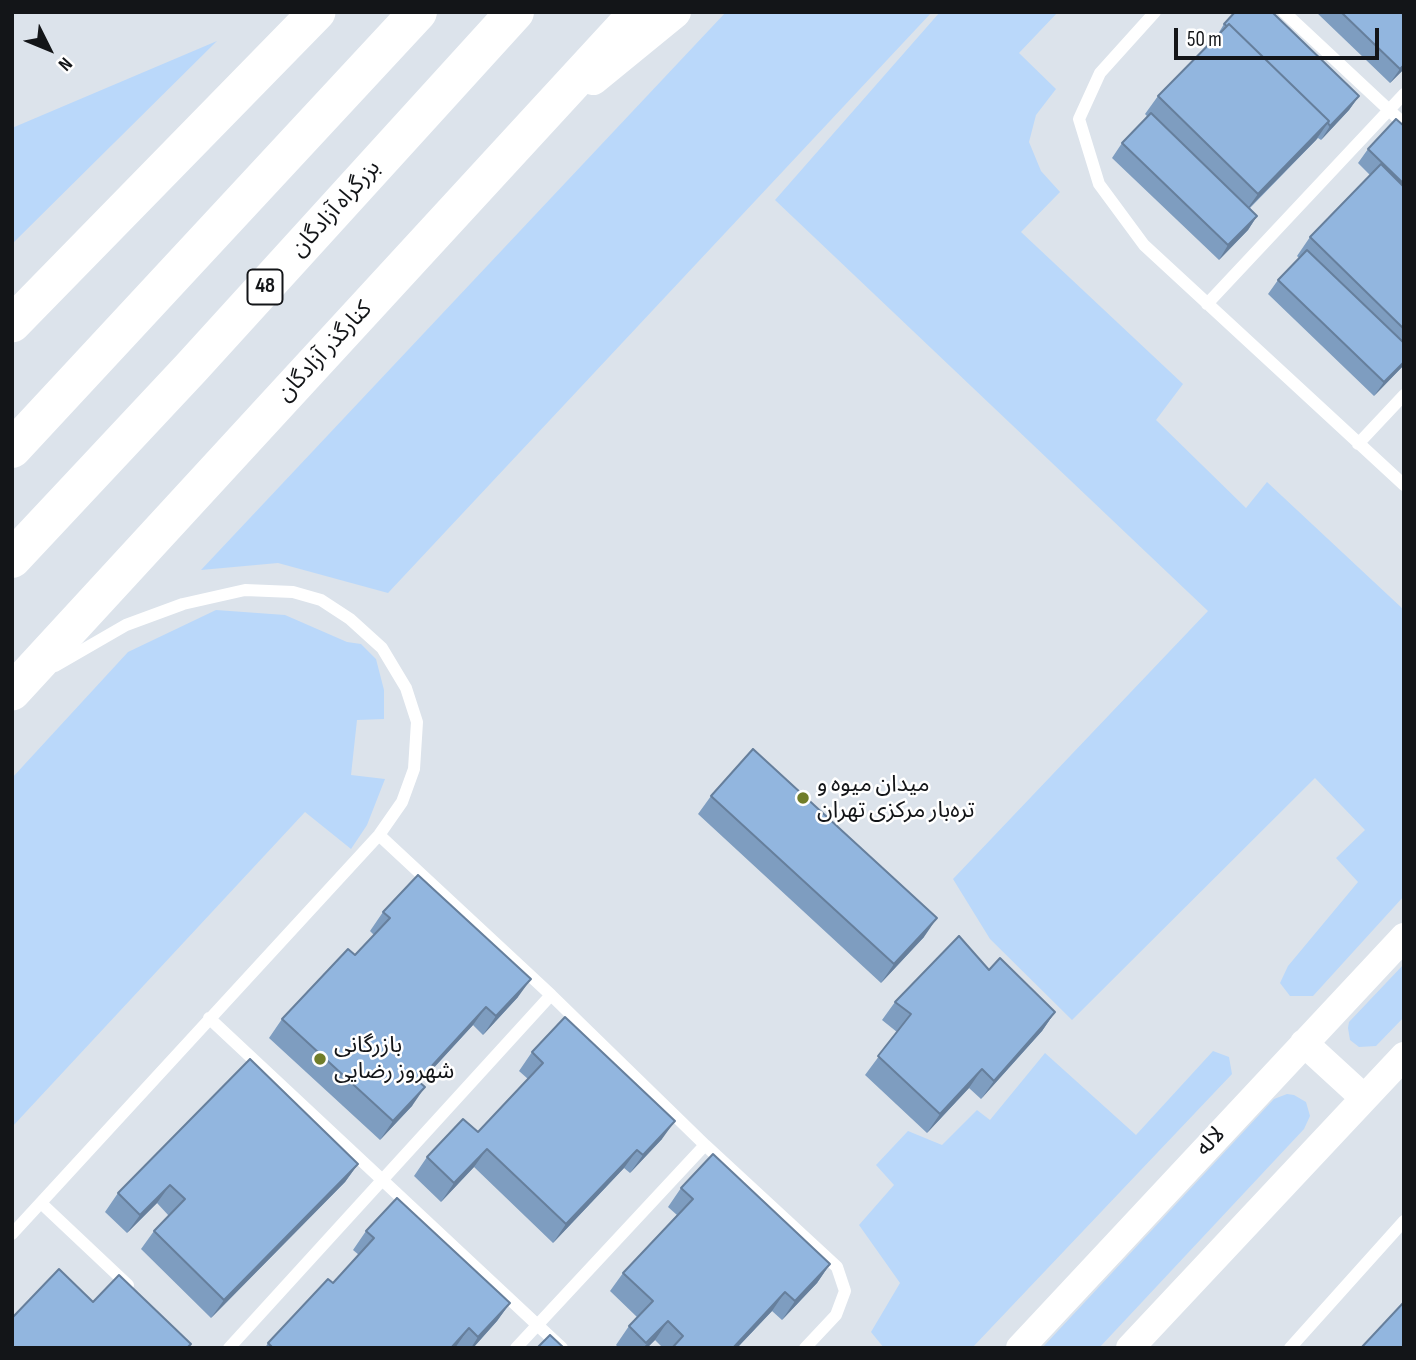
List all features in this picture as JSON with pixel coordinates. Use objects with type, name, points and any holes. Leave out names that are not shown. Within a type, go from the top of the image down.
[{"type":"highway","points":[[12,449],[418,12]]},
{"type":"highway","name":"بزرگراه آزادگان","points":[[12,559],[191,368],[515,12]]},
{"type":"main road","points":[[12,324],[317,12]]},
{"type":"main road","name":"کنارگذر آزادگان","points":[[14,691],[639,12]]},
{"type":"main road","points":[[527,133],[675,12]]},
{"type":"street","name":"لاله","points":[[1020,1348],[1404,937]]},
{"type":"street","points":[[1304,1043],[1364,1098]]},
{"type":"street","points":[[1130,1348],[1404,1056]]},
{"type":"lane","points":[[1155,12],[1100,73],[1079,119],[1099,184],[1143,246],[1404,485]]},
{"type":"lane","points":[[1283,12],[1404,124]]},
{"type":"lane","points":[[1207,304],[1404,94]]},
{"type":"lane","points":[[1358,444],[1404,395]]},
{"type":"lane","points":[[12,1234],[379,835],[402,802],[414,768],[417,722],[405,688],[382,648],[350,619],[321,600],[293,592],[245,590],[183,604],[126,625],[14,691]]},
{"type":"lane","points":[[379,835],[837,1267],[845,1291],[836,1315],[805,1348]]},
{"type":"lane","points":[[229,1348],[551,995]]},
{"type":"lane","points":[[209,1018],[562,1348]]},
{"type":"lane","points":[[516,1348],[705,1145]]},
{"type":"lane","points":[[41,1203],[137,1293]]},
{"type":"lane","points":[[1290,1348],[1404,1221]]},
{"type":"shaded area","points":[[726,12],[932,12],[388,593],[278,563],[201,570]]},
{"type":"shaded area","points":[[940,12],[1058,12],[1019,53],[1056,89],[1036,115],[1029,142],[1041,171],[1060,192],[1021,232],[1183,384],[1156,420],[1246,508],[1267,482],[1404,610],[1404,896],[1313,996],[1290,996],[1280,983],[1288,966],[1358,882],[1336,858],[1365,830],[1315,778],[1072,1020],[990,939],[953,879],[1208,611],[775,200]]},
{"type":"shaded area","points":[[217,41],[12,244],[12,128]]},
{"type":"shaded area","points":[[216,610],[285,615],[347,642],[361,644],[376,659],[384,690],[384,719],[357,720],[351,775],[385,779],[367,825],[351,849],[305,812],[12,1127],[12,778],[128,652]]},
{"type":"shaded area","points":[[1404,964],[1404,1017],[1376,1046],[1359,1047],[1350,1040],[1349,1022]]},
{"type":"shaded area","points":[[1213,1051],[1229,1057],[1232,1074],[972,1348],[884,1348],[871,1332],[900,1283],[859,1225],[894,1185],[876,1165],[908,1131],[942,1145],[977,1110],[990,1120],[1045,1053],[1136,1135]]},
{"type":"shaded area","points":[[1287,1094],[1306,1102],[1310,1116],[1304,1129],[1099,1348],[1042,1348],[1274,1099]]},
{"type":"building","points":[[1235,12],[1272,12],[1359,96],[1330,126],[1329,121],[1229,24],[1224,24]]},
{"type":"building","points":[[1341,12],[1401,12],[1404,15],[1404,65],[1400,69]]},
{"type":"building","points":[[1229,24],[1329,121],[1258,194],[1158,96]]},
{"type":"building","points":[[1151,113],[1257,216],[1228,245],[1122,143]]},
{"type":"building","points":[[1396,119],[1404,126],[1404,184],[1368,149]]},
{"type":"building","points":[[1381,164],[1404,187],[1404,329],[1310,237]]},
{"type":"building","points":[[1307,250],[1404,343],[1404,362],[1384,382],[1278,280]]},
{"type":"building","points":[[753,749],[937,918],[894,964],[711,796]]},
{"type":"building","points":[[418,875],[531,979],[496,1016],[486,1007],[418,1081],[425,1087],[393,1121],[282,1019],[348,949],[355,955],[390,918],[383,912]]},
{"type":"building","points":[[959,936],[989,970],[1000,958],[1055,1012],[994,1081],[982,1069],[940,1114],[878,1056],[911,1014],[895,1002]]},
{"type":"building","points":[[565,1017],[675,1121],[643,1155],[637,1150],[566,1224],[487,1149],[454,1183],[427,1157],[463,1119],[478,1132],[543,1063],[532,1052]]},
{"type":"building","points":[[250,1059],[358,1164],[224,1300],[154,1231],[185,1199],[170,1185],[140,1215],[118,1193]]},
{"type":"building","points":[[713,1154],[830,1264],[795,1301],[785,1292],[733,1348],[672,1348],[683,1336],[668,1321],[646,1343],[629,1326],[653,1301],[623,1273],[693,1199],[681,1188]]},
{"type":"building","points":[[397,1198],[510,1303],[478,1337],[469,1328],[451,1348],[273,1348],[268,1343],[328,1279],[333,1283],[374,1238],[366,1231]]},
{"type":"building","points":[[59,1269],[93,1302],[119,1275],[191,1344],[187,1348],[12,1348],[12,1318]]},
{"type":"building","points":[[1404,1302],[1404,1348],[1361,1348]]},
{"type":"building","points":[[550,1335],[564,1348],[537,1348]]},
{"type":"place","name":"میدان میوه و تره‌بار مرکزی تهران","points":[[803,798]]},
{"type":"place","name":"بازرگانی شهروز رضایی","points":[[320,1059]]}]
